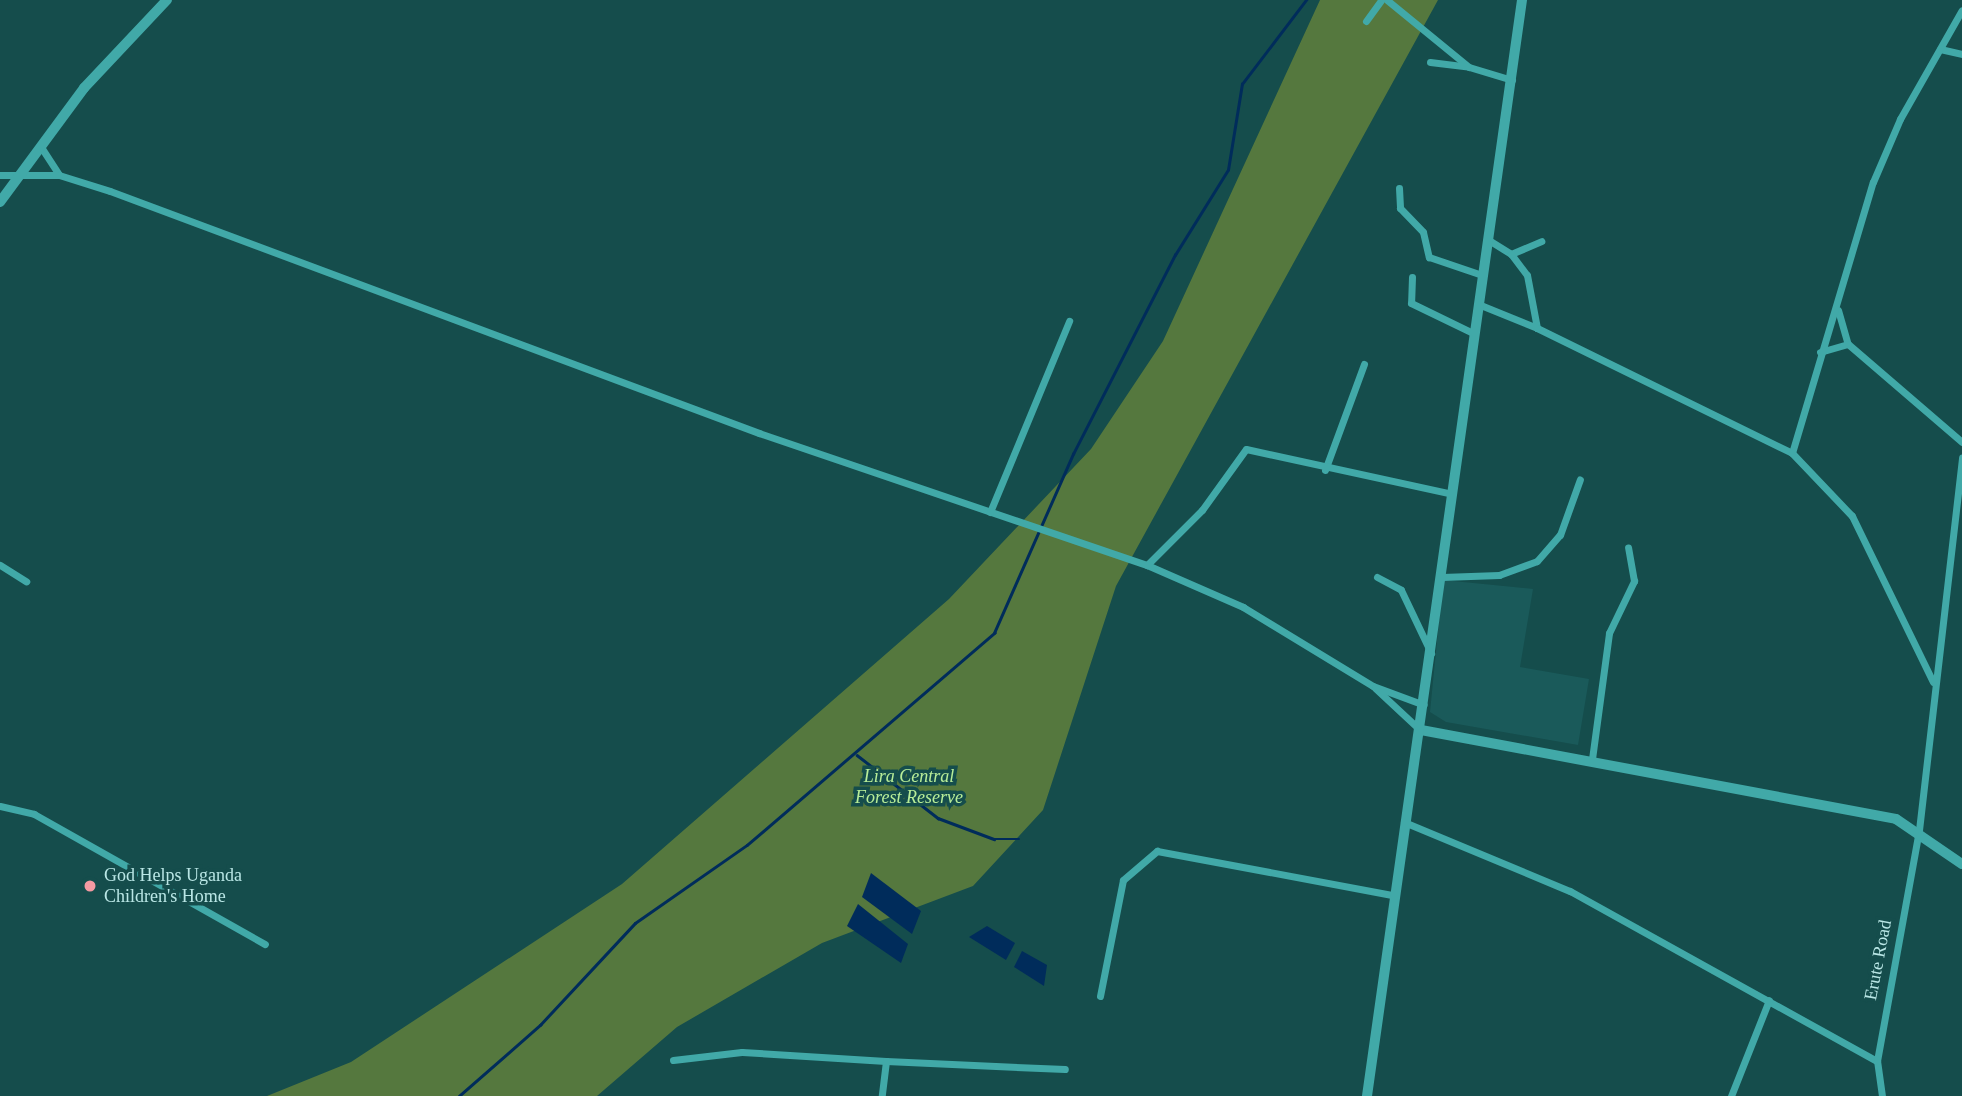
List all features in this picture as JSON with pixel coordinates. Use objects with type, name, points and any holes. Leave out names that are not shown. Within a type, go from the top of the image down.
[{"type":"street","points":[[0,202],[84,88],[167,0]]},
{"type":"street","points":[[1366,21],[1384,0],[1469,67]]},
{"type":"street","points":[[1367,1096],[1402,822],[1421,730],[1473,333],[1522,0]]},
{"type":"street","points":[[1792,453],[1820,352],[1874,182],[1962,10]]},
{"type":"street","points":[[1940,50],[1962,54]]},
{"type":"street","points":[[1430,62],[1469,67],[1512,80]]},
{"type":"street","points":[[41,147],[59,174]]},
{"type":"street","points":[[0,175],[18,178],[59,174],[990,513],[1147,565],[1243,607],[1373,686],[1424,705]]},
{"type":"street","points":[[1399,188],[1400,208],[1423,232],[1430,259],[1482,275]]},
{"type":"street","points":[[1487,239],[1511,254],[1531,285],[1537,328]]},
{"type":"street","points":[[1511,254],[1541,241]]},
{"type":"street","points":[[1412,277],[1411,303],[1473,333]]},
{"type":"street","points":[[1840,295],[1837,319],[1848,344],[1962,442]]},
{"type":"street","points":[[1478,304],[1537,328],[1792,453],[1857,526],[1933,682]]},
{"type":"street","points":[[990,513],[1069,321]]},
{"type":"street","points":[[1820,352],[1848,344]]},
{"type":"street","points":[[1325,470],[1364,364]]},
{"type":"street","points":[[1147,565],[1202,510],[1246,449],[1325,470],[1452,494]]},
{"type":"street","name":"Erute Road","points":[[1882,1096],[1877,1061],[1919,830],[1933,682],[1958,522],[1962,457]]},
{"type":"street","points":[[1442,577],[1499,575],[1537,561],[1560,535],[1580,479]]},
{"type":"street","points":[[1592,759],[1609,633],[1634,581],[1628,548]]},
{"type":"street","points":[[0,565],[26,581]]},
{"type":"street","points":[[1377,577],[1401,590],[1431,653]]},
{"type":"street","points":[[1373,686],[1421,730],[1592,759],[1896,819],[1919,830],[1962,864]]},
{"type":"street","points":[[0,806],[34,814],[265,944]]},
{"type":"street","points":[[1402,822],[1538,876],[1877,1061]]},
{"type":"street","points":[[1100,996],[1123,880],[1157,851],[1392,895]]},
{"type":"street","points":[[1731,1096],[1769,1000]]},
{"type":"street","points":[[673,1060],[742,1052],[1065,1069]]},
{"type":"street","points":[[881,1096],[886,1061]]},
{"type":"shaded area","points":[[1443,580],[1533,589],[1520,667],[1589,679],[1578,745],[1446,722],[1430,712]]},
{"type":"shaded area","points":[[871,873],[921,911],[912,934],[862,897]]},
{"type":"shaded area","points":[[858,904],[908,944],[901,963],[847,926]]},
{"type":"shaded area","points":[[987,926],[1015,943],[1006,960],[969,937]]},
{"type":"shaded area","points":[[1022,951],[1047,965],[1044,986],[1014,967]]},
{"type":"green space","name":"Lira Central Forest Reserve","points":[[1320,0],[1438,0],[1116,586],[1043,810],[973,886],[822,943],[677,1027],[597,1096],[267,1096],[351,1062],[622,884],[949,599],[1091,449],[1163,341]]},
{"type":"waterway","points":[[459,1096],[540,1025],[635,923],[747,845],[994,633],[1073,454],[1175,255],[1228,170],[1242,84],[1306,0]]},
{"type":"waterway","points":[[857,755],[938,818],[994,839],[1019,839]]},
{"type":"place","name":"God Helps Uganda Children's Home","points":[[90,886]]}]
